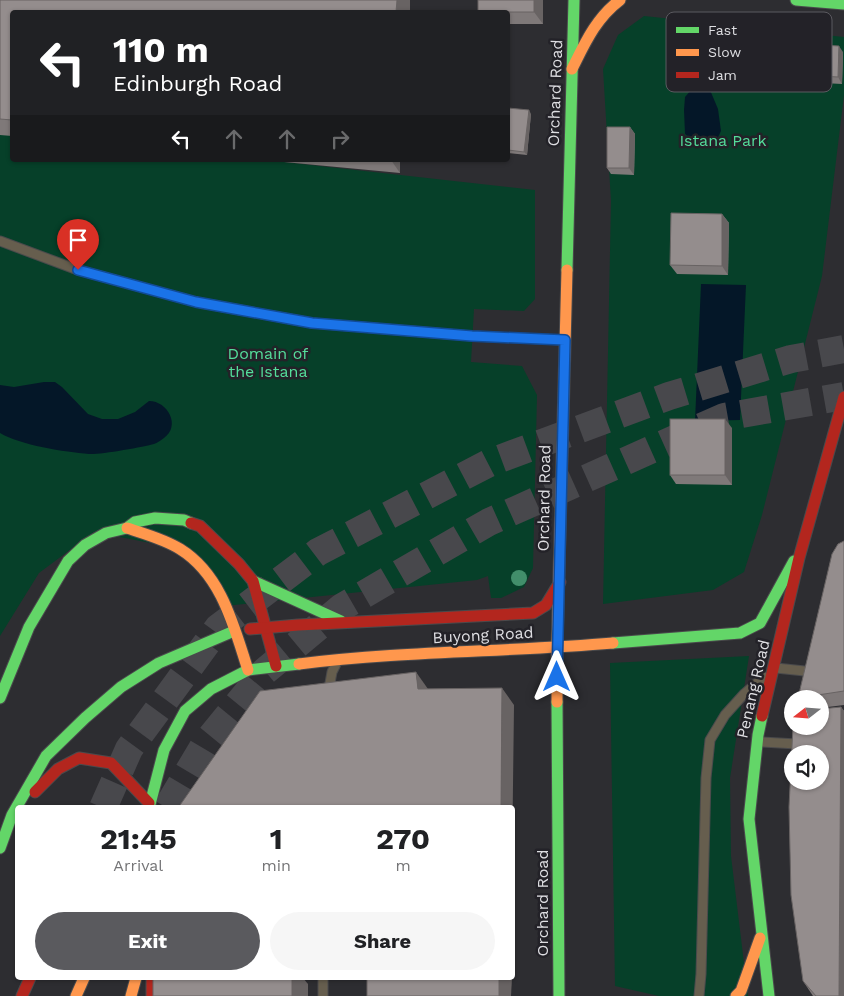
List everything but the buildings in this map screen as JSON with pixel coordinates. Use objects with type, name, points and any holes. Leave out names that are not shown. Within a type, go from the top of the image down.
[{"type":"main road","name":"Orchard Road","points":[[559,996],[557,648],[560,582],[561,438],[574,0]]},
{"type":"main road","points":[[572,69],[599,19],[612,5],[620,0]]},
{"type":"main road","points":[[796,0],[844,4]]},
{"type":"main road","name":"Penang Road","points":[[769,996],[749,819],[757,742],[799,558],[844,396]]},
{"type":"main road","points":[[0,698],[29,627],[68,561],[85,545],[106,533],[126,528],[135,522],[155,518],[184,520],[200,526],[239,564],[253,581],[276,666]]},
{"type":"main road","points":[[126,528],[180,549],[205,569],[213,580],[248,670]]},
{"type":"main road","name":"Buyong Road","points":[[149,805],[164,750],[184,712],[211,689],[248,670],[338,659],[557,648],[740,633],[760,623],[794,561],[799,558]]},
{"type":"main road","points":[[253,581],[345,622]]},
{"type":"main road","name":"Buyong Road","points":[[19,805],[46,756],[85,718],[121,687],[158,663],[234,631],[345,622],[533,612],[541,610],[546,606],[560,582]]},
{"type":"main road","points":[[22,805],[58,769],[79,758],[111,763],[149,805]]},
{"type":"main road","points":[[0,848],[15,813]]},
{"type":"main road","points":[[736,996],[742,991],[762,932]]},
{"type":"main road","points":[[22,996],[29,980]]},
{"type":"main road","points":[[76,996],[83,980]]},
{"type":"main road","points":[[131,996],[135,980]]},
{"type":"main road","points":[[152,980],[152,996]]},
{"type":"lane","points":[[0,241],[78,270],[196,302],[312,323],[472,336],[565,340]]},
{"type":"lane","points":[[328,703],[332,672],[338,659]]},
{"type":"lane","points":[[699,996],[706,778],[710,740],[725,715],[744,694],[775,668],[814,672]]},
{"type":"lane","points":[[757,742],[797,744]]},
{"type":"lane","points":[[323,980],[323,996]]},
{"type":"green space","name":"Istana Park","points":[[644,16],[666,18],[666,92],[832,92],[832,36],[844,37],[844,95],[822,276],[762,515],[744,572],[713,590],[603,604],[611,201],[603,69],[618,35]]},
{"type":"green space","name":"Domain of the Istana","points":[[0,131],[10,132],[10,162],[284,162],[535,190],[535,299],[524,311],[474,309],[471,362],[522,366],[537,395],[533,568],[524,587],[501,598],[491,598],[488,576],[477,580],[225,606],[192,551],[94,532],[39,573],[0,636]]},
{"type":"green space","points":[[749,656],[730,778],[731,856],[748,996],[659,996],[615,986],[610,663]]},
{"type":"water","points":[[689,92],[711,92],[718,109],[721,131],[713,148],[703,147],[685,134],[685,97]]},
{"type":"water","points":[[701,284],[746,285],[740,420],[695,421]]},
{"type":"water","points":[[55,382],[88,414],[102,419],[118,419],[135,412],[149,401],[156,402],[167,410],[172,421],[172,427],[164,438],[154,444],[94,454],[68,452],[43,447],[19,441],[0,433],[0,385],[14,387]]},
{"type":"tunnel","points":[[104,805],[129,749],[218,628],[318,552],[491,462],[669,396],[791,359],[844,349]]},
{"type":"tunnel","points":[[169,805],[205,744],[265,671],[342,607],[489,522],[724,417],[844,396]]},
{"type":"traffic: fast","points":[[567,270],[574,0]]},
{"type":"traffic: fast","points":[[796,0],[844,4]]},
{"type":"traffic: fast","points":[[0,698],[29,627],[68,561],[85,545],[106,533],[127,528],[135,522],[155,518],[184,520],[191,523]]},
{"type":"traffic: fast","points":[[613,643],[740,633],[760,623],[794,561]]},
{"type":"traffic: fast","points":[[253,581],[341,621]]},
{"type":"traffic: fast","points":[[18,805],[46,756],[85,718],[121,687],[159,663],[234,631]]},
{"type":"traffic: fast","points":[[150,805],[164,750],[185,711],[211,689],[248,670],[299,664]]},
{"type":"traffic: fast","points":[[557,702],[559,996]]},
{"type":"traffic: fast","points":[[762,716],[758,735],[749,819],[769,996]]},
{"type":"traffic: fast","points":[[0,848],[15,810]]},
{"type":"traffic: slow","points":[[572,69],[598,23],[620,0]]},
{"type":"traffic: slow","points":[[557,702],[567,270]]},
{"type":"traffic: slow","points":[[127,528],[174,545],[194,560],[206,573],[224,603],[248,670]]},
{"type":"traffic: slow","points":[[299,664],[377,656],[613,643]]},
{"type":"traffic: slow","points":[[736,996],[741,991],[760,938]]},
{"type":"traffic: slow","points":[[76,996],[83,980]]},
{"type":"traffic: slow","points":[[131,996],[135,980]]},
{"type":"traffic: jam","points":[[762,716],[799,558],[844,397]]},
{"type":"traffic: jam","points":[[191,523],[200,526],[239,564],[253,581],[276,666]]},
{"type":"traffic: jam","points":[[250,629],[533,613],[546,605],[560,582]]},
{"type":"traffic: jam","points":[[35,792],[58,769],[79,758],[111,763],[149,803]]},
{"type":"traffic: jam","points":[[22,996],[29,980]]},
{"type":"traffic: jam","points":[[152,980],[152,996]]},
{"type":"route","points":[[78,270],[196,302],[312,323],[472,336],[565,340],[561,438],[557,677]]}]
